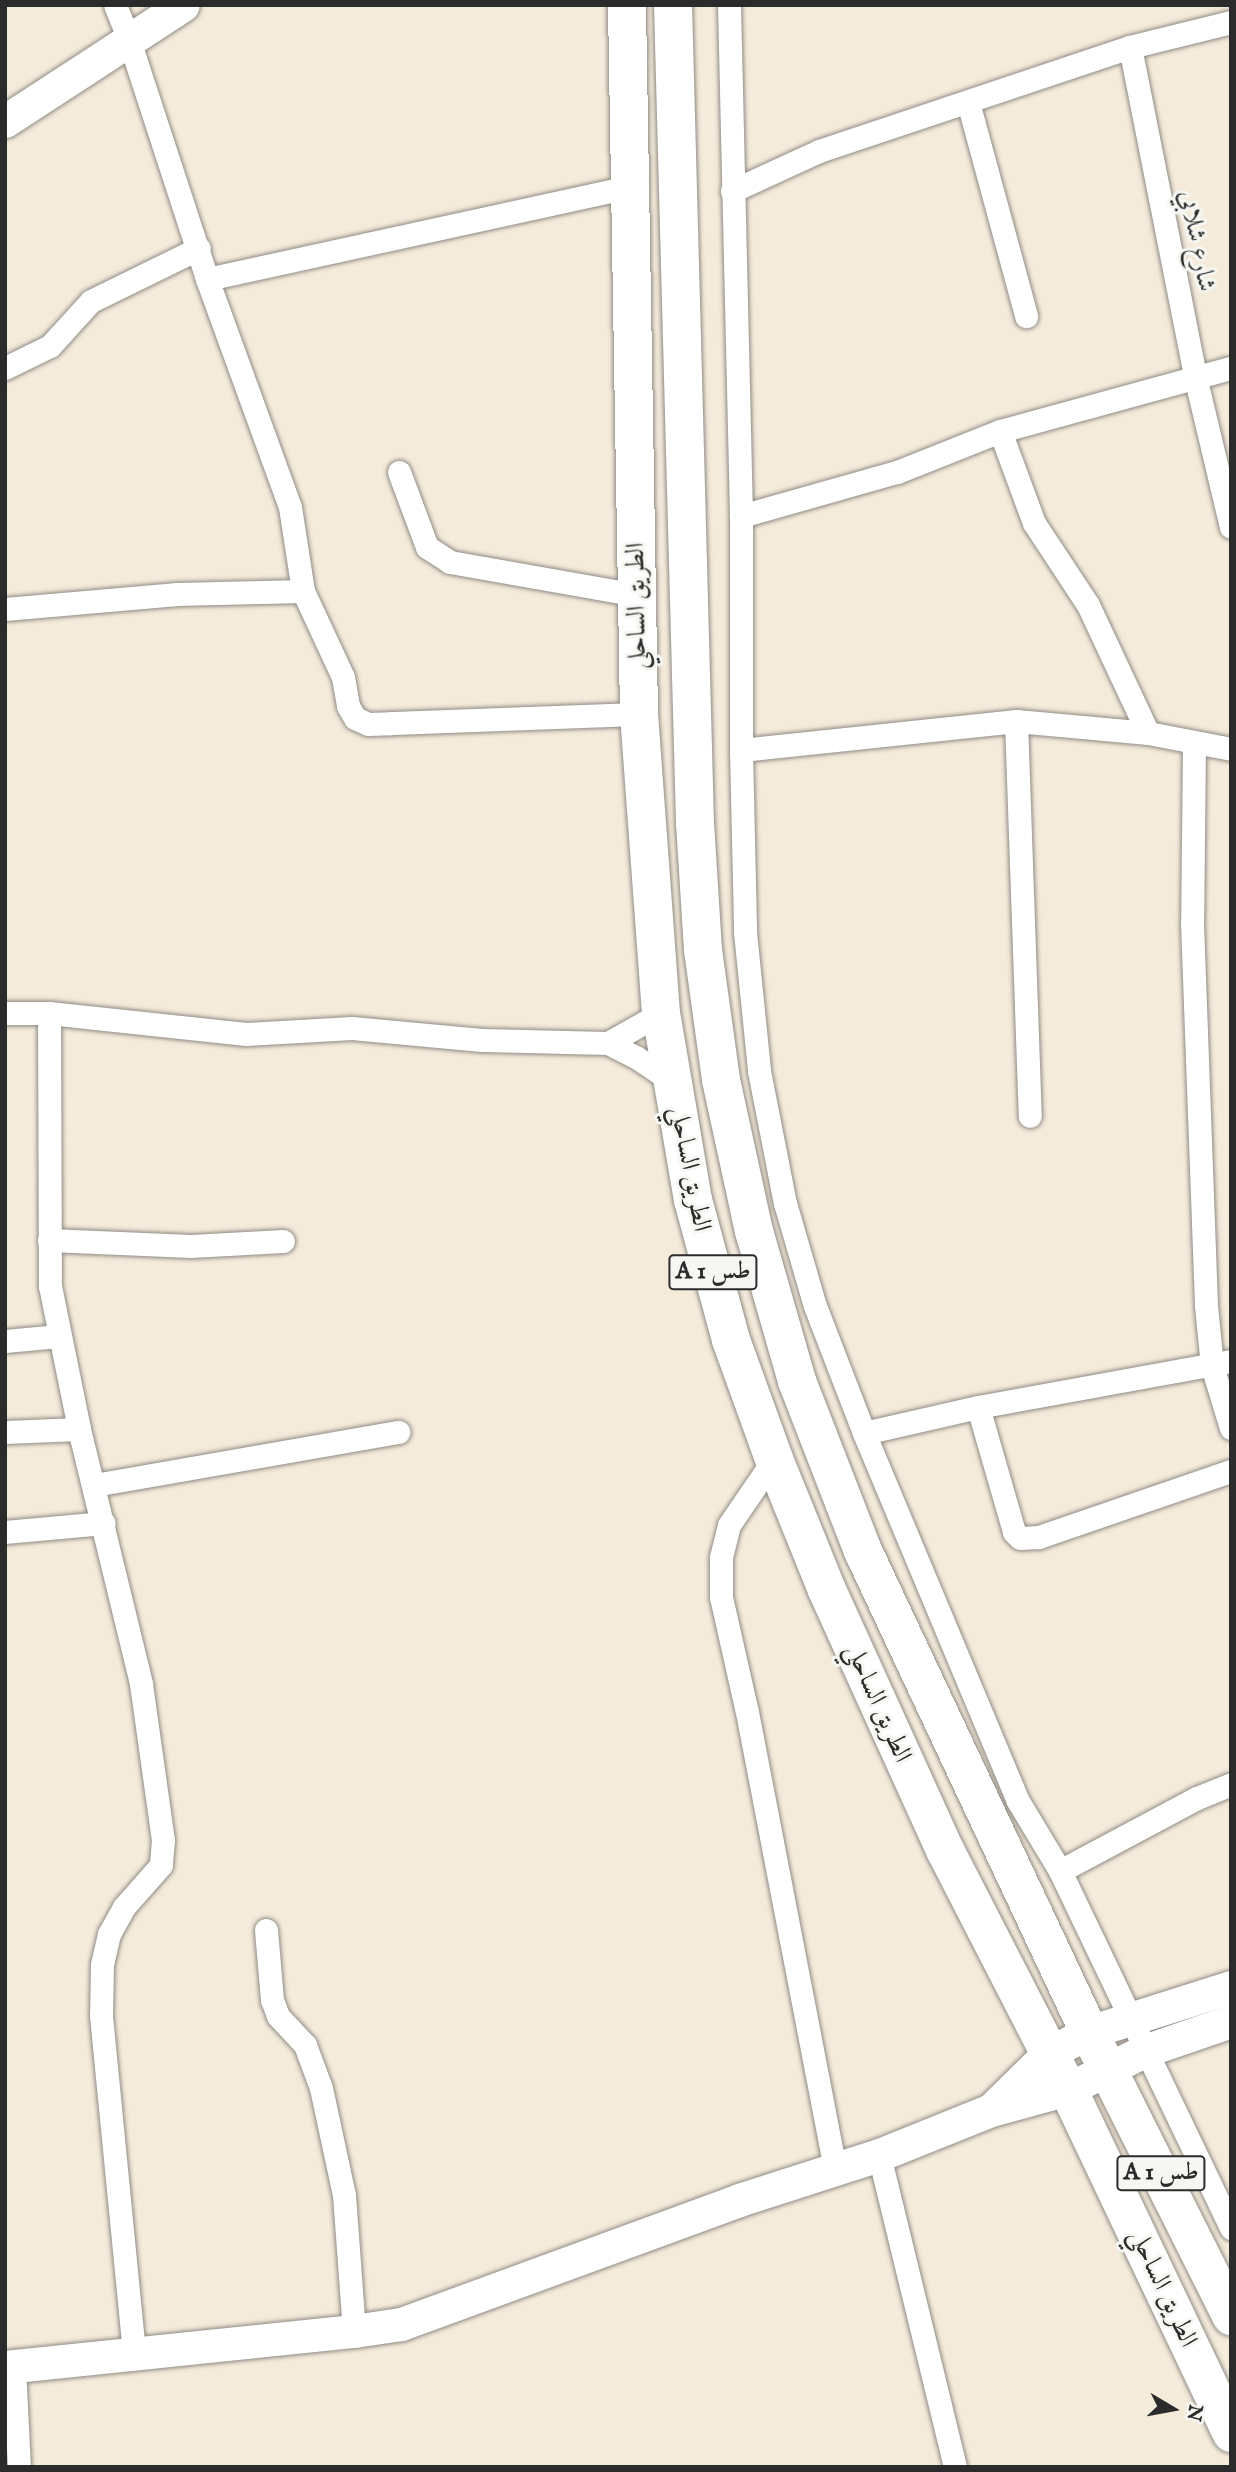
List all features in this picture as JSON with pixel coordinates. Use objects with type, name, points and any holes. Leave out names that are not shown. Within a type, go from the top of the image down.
[{"type":"highway","name":"الطريق الساحلي","points":[[627,5],[639,714],[661,1013],[693,1200],[732,1340],[774,1459],[827,1590],[945,1850],[1068,2089],[1231,2433]]},
{"type":"highway","name":"الطريق الساحلي","points":[[673,5],[695,824],[703,950],[721,1080],[754,1231],[802,1393],[863,1551],[1088,2032],[1231,2316]]},
{"type":"street","points":[[115,5],[199,248],[207,279],[290,506],[303,591],[344,677],[348,706],[355,718],[368,724],[639,714]]},
{"type":"street","points":[[5,121],[183,5]]},
{"type":"street","points":[[729,5],[741,516],[741,750],[746,932],[759,1071],[785,1203],[815,1306],[864,1433],[1018,1801],[1060,1871],[1231,2228]]},
{"type":"street","points":[[732,191],[818,151],[1130,47],[1231,22]]},
{"type":"street","name":"شارع شلابي","points":[[1130,47],[1195,376],[1231,527]]},
{"type":"street","points":[[968,102],[1026,316]]},
{"type":"street","points":[[207,279],[630,187]]},
{"type":"street","points":[[5,368],[50,346],[91,301],[199,248]]},
{"type":"street","points":[[741,516],[897,472],[1000,431],[1231,368]]},
{"type":"street","points":[[1000,431],[1034,523],[1088,605],[1148,733]]},
{"type":"street","points":[[399,472],[427,547],[450,562],[637,595]]},
{"type":"street","points":[[5,608],[177,594],[303,591]]},
{"type":"street","points":[[741,750],[1016,721],[1148,733],[1231,749]]},
{"type":"street","points":[[1016,721],[1030,1116]]},
{"type":"street","points":[[1194,744],[1192,923],[1198,1145],[1231,1428]]},
{"type":"street","points":[[5,1013],[49,1013],[246,1034],[352,1028],[481,1040],[608,1043],[636,1057],[673,1082]]},
{"type":"street","points":[[49,1013],[50,1286],[79,1429],[141,1684],[158,1784],[163,1840],[161,1865],[124,1907],[109,1934],[102,1965],[101,2016],[134,2354]]},
{"type":"street","points":[[608,1043],[661,1013]]},
{"type":"street","points":[[49,1240],[191,1246],[283,1241]]},
{"type":"street","points":[[5,1341],[59,1336]]},
{"type":"street","points":[[864,1433],[978,1407],[1222,1364]]},
{"type":"street","points":[[978,1407],[1014,1532],[1020,1538],[1040,1537],[1231,1471]]},
{"type":"street","points":[[5,1432],[79,1429]]},
{"type":"street","points":[[94,1485],[398,1432]]},
{"type":"street","points":[[774,1459],[729,1525],[720,1558],[721,1597],[747,1712],[835,2170]]},
{"type":"street","points":[[5,1532],[104,1523]]},
{"type":"street","points":[[1060,1871],[1197,1798],[1231,1784]]},
{"type":"street","points":[[266,1930],[272,2000],[278,2016],[305,2045],[321,2088],[344,2194],[354,2331]]},
{"type":"street","points":[[991,2110],[1049,2053],[1088,2032],[1231,1987]]},
{"type":"street","points":[[19,2467],[10,2366],[401,2324],[738,2200],[879,2155],[991,2110],[1068,2089],[1144,2051],[1231,2021]]},
{"type":"street","points":[[879,2155],[955,2467]]}]
